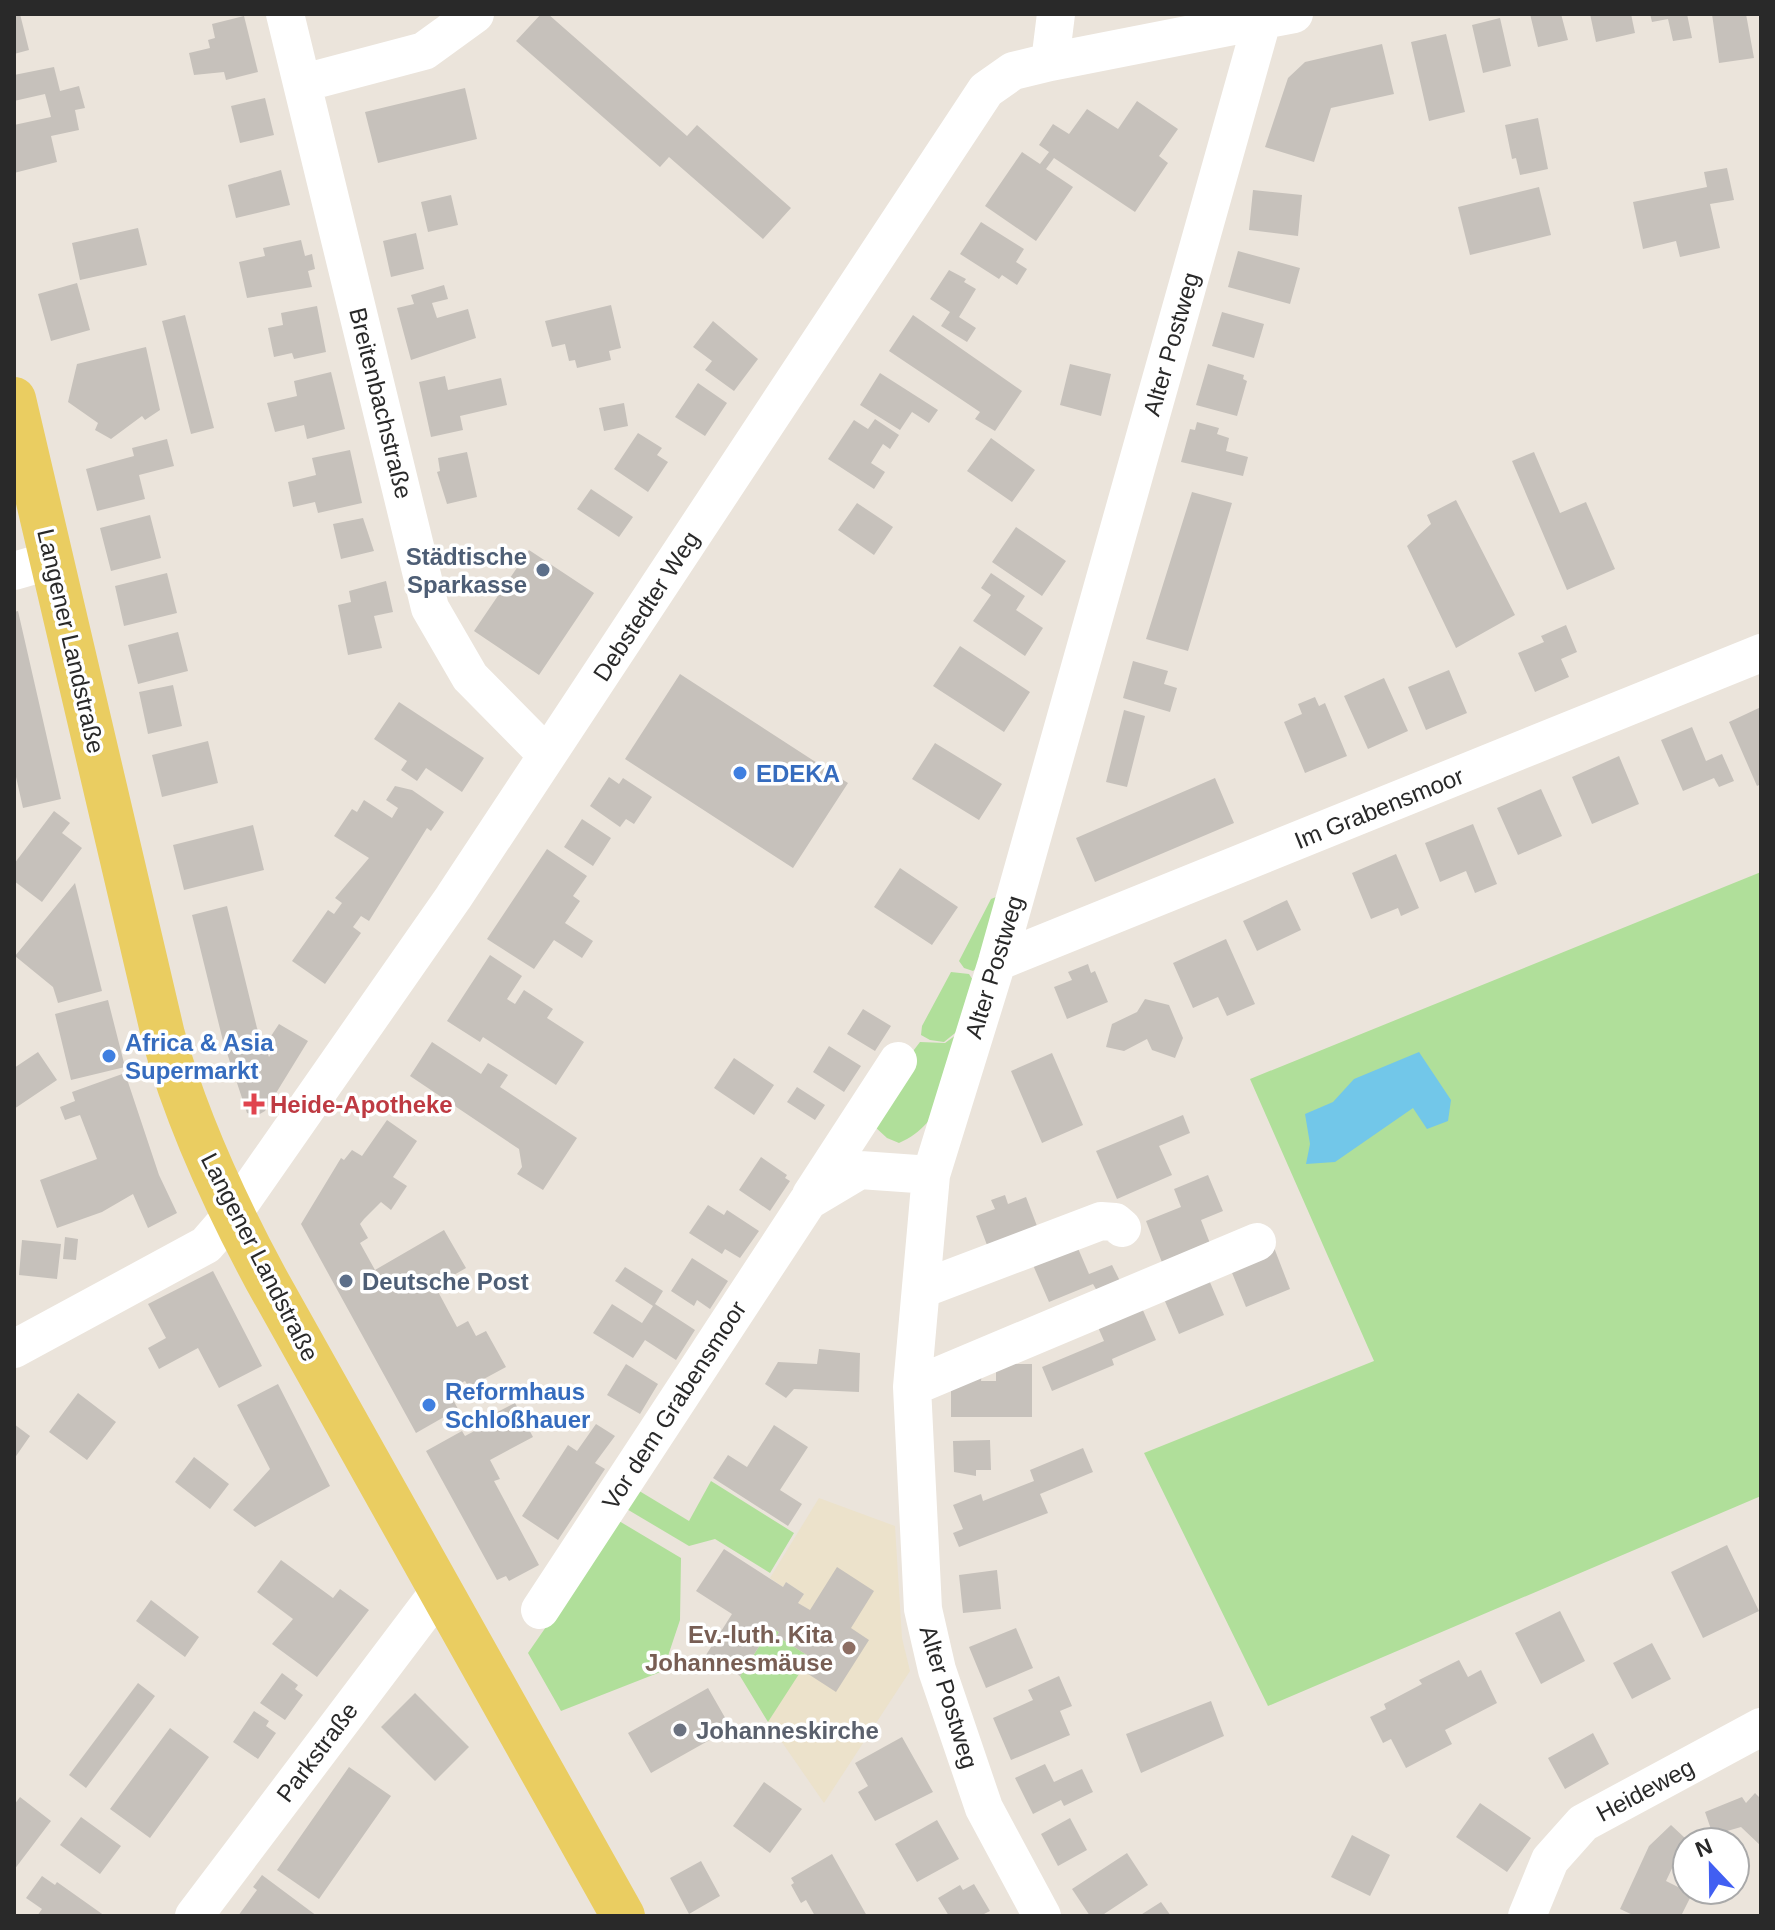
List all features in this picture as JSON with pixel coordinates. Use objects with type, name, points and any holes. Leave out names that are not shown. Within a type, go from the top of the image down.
[{"type":"main road","name":"Langener Landstraße","points":[[14,399],[33,565],[184,1103],[232,1215],[623,1916]]},
{"type":"street","name":"Breitenbachstraße","points":[[285,14],[430,608],[470,677],[547,755]]},
{"type":"street","points":[[303,83],[424,51],[475,14]]},
{"type":"street","points":[[1050,62],[1056,14]]},
{"type":"street","name":"Debstedter Weg","points":[[14,1349],[206,1245],[232,1215],[547,755],[986,90],[1013,71],[1278,18]]},
{"type":"street","name":"Alter Postweg","points":[[1042,1916],[984,1808],[937,1670],[923,1609],[912,1387],[931,1175],[1278,18]]},
{"type":"street","name":"Im Grabensmoor","points":[[997,962],[1761,653]]},
{"type":"street","name":"Vor dem Grabensmoor","points":[[540,1610],[898,1061]]},
{"type":"street","name":"Vor dem Grabensmoor","points":[[808,1201],[860,1170],[931,1175]]},
{"type":"street","points":[[922,1289],[1101,1221],[1115,1222],[1122,1228]]},
{"type":"street","points":[[912,1387],[1257,1242]]},
{"type":"street","name":"Parkstraße","points":[[194,1916],[441,1589]]},
{"type":"street","name":"Heideweg","points":[[1527,1916],[1550,1860],[1583,1823],[1761,1727]]},
{"type":"shaded area","name":"Ev.-luth. Kita Johannesmäuse","points":[[819,1498],[895,1526],[902,1638],[910,1671],[824,1803],[768,1722],[809,1657],[777,1636],[804,1594],[786,1582],[783,1587],[770,1578]]},
{"type":"green space","points":[[1761,872],[1761,1496],[1268,1706],[1144,1453],[1374,1361],[1250,1079]]},
{"type":"green space","points":[[996,897],[979,966],[973,971],[964,968],[959,961],[991,899]]},
{"type":"green space","points":[[951,972],[969,974],[978,988],[960,1029],[944,1042],[930,1040],[921,1035],[922,1026]]},
{"type":"green space","points":[[960,1032],[936,1111],[915,1134],[899,1143],[887,1138],[874,1126],[904,1063],[920,1042],[945,1043]]},
{"type":"green space","points":[[711,1481],[794,1533],[770,1573],[715,1539],[689,1546],[625,1508],[636,1489],[689,1521]]},
{"type":"green space","points":[[619,1521],[681,1558],[680,1620],[663,1671],[561,1711],[528,1653]]},
{"type":"green space","points":[[771,1628],[779,1632],[777,1636],[810,1657],[768,1722],[740,1676]]},
{"type":"water","points":[[1419,1052],[1451,1100],[1448,1121],[1427,1129],[1413,1108],[1335,1162],[1306,1164],[1310,1144],[1305,1114],[1333,1102],[1354,1079]]},
{"type":"building","points":[[14,14],[20,14],[29,50],[14,54]]},
{"type":"building","points":[[541,14],[548,14],[687,136],[697,125],[791,208],[763,239],[669,157],[660,167],[516,41]]},
{"type":"building","points":[[1530,14],[1561,14],[1568,40],[1538,47]]},
{"type":"building","points":[[1590,14],[1631,14],[1635,33],[1596,42]]},
{"type":"building","points":[[1650,14],[1687,14],[1692,38],[1673,41],[1668,19],[1652,22]]},
{"type":"building","points":[[1712,14],[1746,14],[1754,58],[1719,63]]},
{"type":"building","points":[[244,16],[258,72],[226,80],[224,72],[194,75],[189,53],[210,48],[208,40],[215,38],[212,24]]},
{"type":"building","points":[[1500,18],[1511,66],[1483,73],[1472,25]]},
{"type":"building","points":[[1446,34],[1465,112],[1429,121],[1411,42]]},
{"type":"building","points":[[1382,44],[1394,94],[1331,108],[1314,162],[1265,147],[1288,78],[1305,62]]},
{"type":"building","points":[[54,67],[60,91],[79,86],[85,108],[75,110],[79,130],[51,136],[57,162],[14,173],[14,125],[51,117],[45,94],[14,101],[14,75]]},
{"type":"building","points":[[465,88],[477,139],[378,163],[365,112]]},
{"type":"building","points":[[265,98],[274,135],[240,143],[231,106]]},
{"type":"building","points":[[1137,101],[1178,129],[1159,156],[1168,163],[1135,212],[1054,158],[1046,169],[1073,187],[1036,241],[985,206],[1022,152],[1040,164],[1049,152],[1039,145],[1053,124],[1069,134],[1087,109],[1118,129]]},
{"type":"building","points":[[1538,118],[1548,169],[1520,175],[1516,158],[1512,159],[1505,125]]},
{"type":"building","points":[[1727,168],[1734,200],[1710,204],[1720,248],[1680,257],[1676,241],[1643,249],[1633,202],[1707,187],[1704,172]]},
{"type":"building","points":[[281,170],[290,205],[236,218],[228,185]]},
{"type":"building","points":[[1539,187],[1551,235],[1470,255],[1458,207]]},
{"type":"building","points":[[1253,190],[1302,195],[1298,236],[1249,230]]},
{"type":"building","points":[[451,195],[458,225],[428,232],[421,202]]},
{"type":"building","points":[[981,222],[1024,249],[1016,262],[1027,269],[1017,285],[1002,275],[999,279],[960,254]]},
{"type":"building","points":[[138,228],[147,265],[80,280],[72,243]]},
{"type":"building","points":[[416,233],[424,269],[391,277],[383,241]]},
{"type":"building","points":[[301,240],[305,256],[312,254],[315,269],[308,271],[312,287],[247,298],[239,262],[265,256],[263,248]]},
{"type":"building","points":[[1238,251],[1300,268],[1290,304],[1228,287]]},
{"type":"building","points":[[949,270],[966,279],[964,282],[976,289],[959,317],[976,328],[967,342],[941,326],[950,312],[930,299]]},
{"type":"building","points":[[77,283],[90,330],[51,341],[38,294]]},
{"type":"building","points":[[444,285],[448,299],[432,303],[437,318],[468,309],[476,338],[411,360],[397,308],[414,304],[411,295]]},
{"type":"building","points":[[611,305],[621,348],[609,351],[611,360],[577,368],[575,360],[569,361],[565,344],[552,347],[545,321]]},
{"type":"building","points":[[317,306],[326,352],[294,359],[292,353],[274,357],[268,328],[283,325],[281,313]]},
{"type":"building","points":[[1222,312],[1264,324],[1254,358],[1212,346]]},
{"type":"building","points":[[185,315],[214,428],[191,434],[162,321]]},
{"type":"building","points":[[913,315],[1022,391],[995,431],[975,419],[980,412],[889,351]]},
{"type":"building","points":[[713,321],[758,359],[734,391],[705,370],[712,361],[693,347]]},
{"type":"building","points":[[146,347],[160,410],[145,420],[142,416],[111,439],[95,430],[98,423],[68,402],[77,364]]},
{"type":"building","points":[[1070,364],[1111,374],[1101,416],[1060,405]]},
{"type":"building","points":[[1208,364],[1244,375],[1243,379],[1247,381],[1237,416],[1196,405]]},
{"type":"building","points":[[331,372],[345,429],[307,439],[304,425],[275,432],[267,403],[297,396],[294,381]]},
{"type":"building","points":[[880,373],[938,410],[929,423],[912,412],[900,430],[860,405]]},
{"type":"building","points":[[445,376],[448,390],[501,378],[507,405],[460,416],[463,430],[431,437],[419,382]]},
{"type":"building","points":[[698,383],[727,403],[705,436],[675,417]]},
{"type":"building","points":[[624,403],[628,426],[604,431],[599,408]]},
{"type":"building","points":[[875,419],[899,435],[890,449],[883,444],[871,463],[885,472],[874,489],[828,459],[854,420],[868,429]]},
{"type":"building","points":[[1197,422],[1219,428],[1217,434],[1229,438],[1226,451],[1248,457],[1243,476],[1181,462],[1190,429],[1195,430]]},
{"type":"building","points":[[638,433],[662,448],[657,455],[668,462],[648,492],[614,469]]},
{"type":"building","points":[[991,438],[1035,470],[1012,502],[967,471]]},
{"type":"building","points":[[167,439],[174,466],[139,475],[145,499],[97,511],[86,469],[134,456],[132,448]]},
{"type":"building","points":[[350,450],[362,503],[318,513],[315,502],[293,507],[288,482],[316,475],[312,458]]},
{"type":"building","points":[[467,452],[477,497],[447,504],[437,472],[440,471],[438,458]]},
{"type":"building","points":[[1534,452],[1560,513],[1586,502],[1615,569],[1567,590],[1512,461]]},
{"type":"building","points":[[591,489],[633,517],[619,537],[577,509]]},
{"type":"building","points":[[1192,492],[1232,503],[1188,651],[1146,639]]},
{"type":"building","points":[[1456,500],[1515,615],[1456,648],[1407,546],[1431,524],[1427,515]]},
{"type":"building","points":[[857,503],[893,527],[874,555],[838,530]]},
{"type":"building","points":[[150,515],[161,558],[111,571],[100,528]]},
{"type":"building","points":[[363,518],[374,551],[341,559],[333,524]]},
{"type":"building","points":[[1016,527],[1066,561],[1042,596],[992,562]]},
{"type":"building","points":[[529,550],[594,593],[539,675],[474,631]]},
{"type":"building","points":[[167,573],[177,613],[124,626],[115,586]]},
{"type":"building","points":[[991,573],[1025,596],[1016,610],[1043,628],[1025,656],[973,621],[991,595],[981,588]]},
{"type":"building","points":[[386,581],[393,612],[374,616],[382,648],[348,655],[338,605],[351,602],[349,591]]},
{"type":"building","points":[[18,611],[61,799],[23,808],[14,768],[14,612]]},
{"type":"building","points":[[1566,625],[1577,652],[1561,659],[1569,677],[1535,692],[1518,653],[1544,642],[1541,636]]},
{"type":"building","points":[[178,632],[188,671],[138,684],[128,645]]},
{"type":"building","points":[[960,646],[1030,692],[1004,732],[933,686]]},
{"type":"building","points":[[1133,661],[1168,671],[1164,684],[1177,688],[1170,712],[1123,698]]},
{"type":"building","points":[[1449,670],[1467,713],[1426,730],[1408,687]]},
{"type":"building","name":"EDEKA","points":[[680,674],[848,783],[793,868],[625,759]]},
{"type":"building","points":[[1384,678],[1408,731],[1368,749],[1344,696]]},
{"type":"building","points":[[173,685],[182,726],[148,734],[139,692]]},
{"type":"building","points":[[1315,697],[1319,706],[1325,703],[1347,756],[1305,773],[1284,722],[1302,714],[1298,704]]},
{"type":"building","points":[[399,702],[484,758],[462,792],[426,768],[417,781],[401,770],[407,761],[374,739]]},
{"type":"building","points":[[1761,707],[1761,784],[1757,786],[1729,722]]},
{"type":"building","points":[[1124,710],[1145,716],[1127,787],[1106,782]]},
{"type":"building","points":[[1692,727],[1706,761],[1722,754],[1734,781],[1719,787],[1714,778],[1683,791],[1661,740]]},
{"type":"building","points":[[208,741],[218,783],[162,797],[152,755]]},
{"type":"building","points":[[935,743],[1002,784],[979,820],[912,779]]},
{"type":"building","points":[[1619,756],[1639,804],[1592,824],[1572,777]]},
{"type":"building","points":[[609,777],[619,784],[623,778],[652,797],[634,824],[626,819],[620,827],[590,806]]},
{"type":"building","points":[[1215,778],[1234,823],[1095,882],[1076,838]]},
{"type":"building","points":[[395,786],[412,790],[444,812],[431,831],[427,828],[369,921],[361,916],[353,927],[361,933],[325,984],[292,961],[328,910],[334,914],[342,903],[335,898],[369,858],[334,836],[352,809],[357,812],[364,800],[392,818],[398,808],[386,800]]},
{"type":"building","points":[[1541,789],[1562,836],[1518,855],[1497,808]]},
{"type":"building","points":[[54,811],[70,823],[62,833],[82,848],[42,902],[14,881],[14,864]]},
{"type":"building","points":[[582,819],[611,838],[593,866],[564,847]]},
{"type":"building","points":[[1473,824],[1497,884],[1475,893],[1466,871],[1440,882],[1425,843]]},
{"type":"building","points":[[253,825],[264,870],[184,890],[173,845]]},
{"type":"building","points":[[547,849],[587,876],[573,896],[580,901],[565,923],[593,941],[582,958],[554,940],[534,969],[487,939]]},
{"type":"building","points":[[1396,854],[1419,908],[1401,916],[1398,908],[1371,919],[1352,873]]},
{"type":"building","points":[[900,868],[958,907],[932,945],[874,907]]},
{"type":"building","points":[[75,883],[102,991],[58,1003],[53,987],[15,956]]},
{"type":"building","points":[[1287,900],[1301,930],[1257,951],[1243,921]]},
{"type":"building","points":[[227,906],[257,1028],[269,1057],[275,1048],[267,1042],[279,1024],[308,1041],[265,1111],[258,1115],[247,1113],[223,1041],[192,915]]},
{"type":"building","points":[[1226,939],[1255,1004],[1227,1016],[1218,997],[1193,1008],[1173,963]]},
{"type":"building","points":[[490,955],[522,976],[507,999],[515,1004],[524,990],[553,1009],[547,1018],[584,1042],[556,1085],[483,1037],[480,1042],[447,1021]]},
{"type":"building","points":[[1088,964],[1091,973],[1095,971],[1108,1002],[1067,1019],[1054,987],[1072,980],[1068,972]]},
{"type":"building","points":[[1145,999],[1169,1005],[1183,1038],[1175,1058],[1152,1050],[1147,1039],[1124,1051],[1106,1047],[1112,1024],[1137,1012]]},
{"type":"building","points":[[108,1000],[125,1067],[71,1080],[55,1014]]},
{"type":"building","points":[[863,1009],[891,1026],[875,1051],[847,1034]]},
{"type":"building","points":[[432,1042],[481,1074],[488,1063],[508,1075],[500,1087],[577,1138],[543,1190],[517,1174],[522,1167],[519,1149],[410,1076]]},
{"type":"building","points":[[829,1046],[861,1066],[844,1092],[813,1072]]},
{"type":"building","points":[[38,1052],[57,1080],[14,1109],[14,1068]]},
{"type":"building","points":[[1052,1053],[1083,1125],[1042,1143],[1011,1071]]},
{"type":"building","points":[[734,1058],[774,1085],[754,1115],[714,1088]]},
{"type":"building","points":[[125,1073],[159,1175],[177,1213],[148,1228],[133,1194],[102,1212],[57,1228],[40,1180],[97,1159],[80,1115],[65,1120],[60,1107],[75,1101],[72,1092]]},
{"type":"building","points":[[797,1087],[825,1105],[815,1120],[787,1102]]},
{"type":"building","points":[[1183,1115],[1190,1133],[1159,1146],[1172,1175],[1117,1199],[1096,1151]]},
{"type":"building","points":[[387,1120],[417,1141],[393,1177],[407,1186],[391,1210],[381,1202],[364,1219],[360,1224],[368,1238],[360,1243],[375,1270],[444,1230],[466,1268],[435,1286],[457,1327],[468,1321],[476,1336],[486,1331],[506,1367],[469,1387],[465,1381],[448,1390],[458,1409],[416,1433],[301,1224],[341,1158],[344,1160],[352,1150],[362,1156]]},
{"type":"building","points":[[761,1157],[787,1175],[785,1178],[790,1181],[770,1211],[739,1190]]},
{"type":"building","points":[[1208,1175],[1223,1211],[1201,1220],[1211,1246],[1163,1265],[1146,1221],[1181,1207],[1174,1189]]},
{"type":"building","points":[[1005,1195],[1008,1204],[1026,1197],[1037,1226],[987,1245],[976,1216],[995,1209],[991,1200]]},
{"type":"building","points":[[708,1205],[724,1215],[727,1210],[759,1231],[740,1258],[725,1249],[722,1254],[689,1233]]},
{"type":"building","points":[[65,1237],[78,1239],[76,1260],[63,1259]]},
{"type":"building","points":[[22,1240],[61,1244],[57,1279],[19,1275]]},
{"type":"building","points":[[1273,1245],[1290,1289],[1246,1307],[1228,1263]]},
{"type":"building","points":[[1077,1246],[1089,1274],[1112,1265],[1124,1289],[1101,1298],[1093,1284],[1049,1302],[1033,1265]]},
{"type":"building","points":[[692,1258],[728,1281],[710,1309],[697,1300],[694,1306],[671,1291]]},
{"type":"building","points":[[625,1267],[663,1291],[655,1304],[695,1330],[676,1360],[645,1340],[633,1358],[593,1333],[612,1304],[642,1323],[653,1306],[615,1281]]},
{"type":"building","points":[[213,1271],[262,1366],[219,1388],[198,1348],[159,1369],[148,1348],[166,1338],[148,1304]]},
{"type":"building","points":[[1206,1273],[1224,1315],[1179,1334],[1161,1292]]},
{"type":"building","points":[[1138,1299],[1156,1340],[1112,1359],[1114,1365],[1052,1391],[1042,1367],[1104,1341],[1094,1318]]},
{"type":"building","points":[[819,1349],[860,1353],[859,1392],[794,1389],[786,1398],[765,1384],[778,1362],[817,1364]]},
{"type":"building","points":[[626,1364],[658,1384],[640,1414],[607,1395]]},
{"type":"building","points":[[996,1364],[1032,1364],[1032,1417],[951,1417],[951,1382],[982,1374],[981,1381],[996,1381]]},
{"type":"building","points":[[278,1384],[330,1486],[255,1527],[233,1510],[270,1469],[237,1405]]},
{"type":"building","points":[[78,1393],[116,1422],[87,1460],[49,1432]]},
{"type":"building","points":[[515,1403],[533,1437],[490,1460],[500,1479],[494,1481],[539,1565],[509,1581],[506,1576],[497,1580],[426,1451],[462,1431],[465,1436],[480,1428],[478,1422]]},
{"type":"building","points":[[14,1424],[30,1436],[14,1459]]},
{"type":"building","points":[[596,1424],[615,1436],[595,1463],[605,1469],[558,1540],[522,1516],[568,1445],[577,1451]]},
{"type":"building","points":[[774,1425],[808,1447],[780,1490],[802,1504],[788,1526],[713,1478],[728,1455],[747,1467]]},
{"type":"building","points":[[990,1440],[991,1470],[976,1470],[976,1476],[954,1472],[953,1441]]},
{"type":"building","points":[[1083,1448],[1093,1472],[1040,1494],[1048,1513],[959,1547],[953,1533],[963,1529],[953,1505],[981,1494],[983,1501],[1034,1481],[1030,1470]]},
{"type":"building","points":[[194,1457],[229,1484],[210,1509],[175,1482]]},
{"type":"building","points":[[1727,1545],[1759,1611],[1703,1638],[1671,1572]]},
{"type":"building","points":[[724,1549],[783,1587],[786,1582],[804,1594],[798,1603],[810,1610],[837,1567],[874,1591],[851,1628],[869,1640],[836,1692],[802,1670],[810,1657],[777,1636],[779,1632],[771,1628],[740,1676],[706,1655],[732,1614],[696,1591]]},
{"type":"building","points":[[281,1560],[333,1598],[340,1589],[369,1610],[317,1677],[272,1644],[293,1619],[257,1592]]},
{"type":"building","points":[[997,1570],[1001,1609],[963,1613],[959,1575]]},
{"type":"building","points":[[151,1600],[199,1637],[185,1657],[136,1621]]},
{"type":"building","points":[[1560,1611],[1585,1661],[1541,1684],[1515,1633]]},
{"type":"building","points":[[1016,1628],[1033,1668],[986,1688],[969,1647]]},
{"type":"building","points":[[1652,1643],[1671,1679],[1632,1699],[1613,1663]]},
{"type":"building","points":[[1459,1660],[1468,1677],[1481,1670],[1497,1703],[1445,1730],[1452,1744],[1406,1768],[1391,1739],[1383,1743],[1370,1717],[1386,1709],[1384,1704],[1422,1684],[1419,1680]]},
{"type":"building","points":[[282,1673],[298,1685],[295,1689],[303,1695],[285,1720],[260,1703]]},
{"type":"building","points":[[1059,1676],[1072,1706],[1060,1711],[1070,1735],[1011,1760],[993,1718],[1033,1700],[1028,1690]]},
{"type":"building","points":[[138,1683],[155,1696],[86,1788],[69,1775]]},
{"type":"building","name":"Johanneskirche","points":[[708,1688],[731,1728],[651,1773],[628,1733]]},
{"type":"building","points":[[415,1693],[469,1747],[435,1781],[381,1727]]},
{"type":"building","points":[[1211,1701],[1224,1736],[1141,1773],[1126,1734]]},
{"type":"building","points":[[254,1711],[269,1721],[266,1726],[276,1733],[258,1759],[233,1742]]},
{"type":"building","points":[[170,1728],[209,1757],[150,1838],[110,1809]]},
{"type":"building","points":[[1593,1733],[1609,1764],[1565,1789],[1548,1758]]},
{"type":"building","points":[[902,1737],[933,1792],[875,1821],[858,1792],[868,1786],[855,1763]]},
{"type":"building","points":[[1045,1764],[1054,1782],[1082,1769],[1093,1792],[1064,1806],[1061,1800],[1033,1814],[1015,1778]]},
{"type":"building","points":[[349,1767],[391,1796],[319,1899],[277,1870]]},
{"type":"building","points":[[764,1782],[802,1809],[770,1853],[733,1826]]},
{"type":"building","points":[[1755,1793],[1761,1799],[1761,1846],[1751,1836],[1751,1826],[1710,1826],[1705,1812],[1742,1797],[1746,1803]]},
{"type":"building","points":[[20,1797],[51,1821],[14,1870],[14,1805]]},
{"type":"building","points":[[1480,1803],[1531,1838],[1507,1872],[1456,1837]]},
{"type":"building","points":[[81,1817],[121,1846],[100,1874],[60,1845]]},
{"type":"building","points":[[1070,1818],[1087,1850],[1058,1866],[1041,1834]]},
{"type":"building","points":[[937,1820],[959,1859],[917,1882],[895,1844]]},
{"type":"building","points":[[1672,1826],[1671,1870],[1666,1881],[1671,1884],[1671,1906],[1686,1906],[1681,1916],[1635,1916],[1620,1909],[1649,1846]]},
{"type":"building","points":[[1352,1835],[1390,1855],[1370,1896],[1331,1877]]},
{"type":"building","points":[[1127,1853],[1148,1885],[1101,1916],[1090,1916],[1072,1889]]},
{"type":"building","points":[[832,1854],[867,1916],[815,1916],[806,1900],[801,1903],[791,1885],[794,1883],[791,1878]]},
{"type":"building","points":[[701,1861],[720,1896],[689,1914],[670,1878]]},
{"type":"building","points":[[262,1875],[317,1916],[238,1916],[257,1890],[253,1887]]},
{"type":"building","points":[[42,1876],[55,1885],[57,1882],[105,1916],[37,1916],[42,1909],[26,1898]]},
{"type":"building","points":[[974,1884],[990,1911],[980,1916],[949,1916],[938,1898],[960,1885],[963,1890]]},
{"type":"building","points":[[1161,1902],[1171,1916],[1139,1916]]},
{"type":"place","name":"Städtische Sparkasse","points":[[543,570]]},
{"type":"place","name":"EDEKA","points":[[740,773]]},
{"type":"place","name":"Africa & Asia Supermarkt","points":[[109,1056]]},
{"type":"place","name":"Heide-Apotheke","points":[[254,1104]]},
{"type":"place","name":"Deutsche Post","points":[[346,1281]]},
{"type":"place","name":"Reformhaus Schloßhauer","points":[[429,1405]]},
{"type":"place","name":"Ev.-luth. Kita Johannesmäuse","points":[[849,1648]]},
{"type":"place","name":"Johanneskirche","points":[[680,1730]]}]
